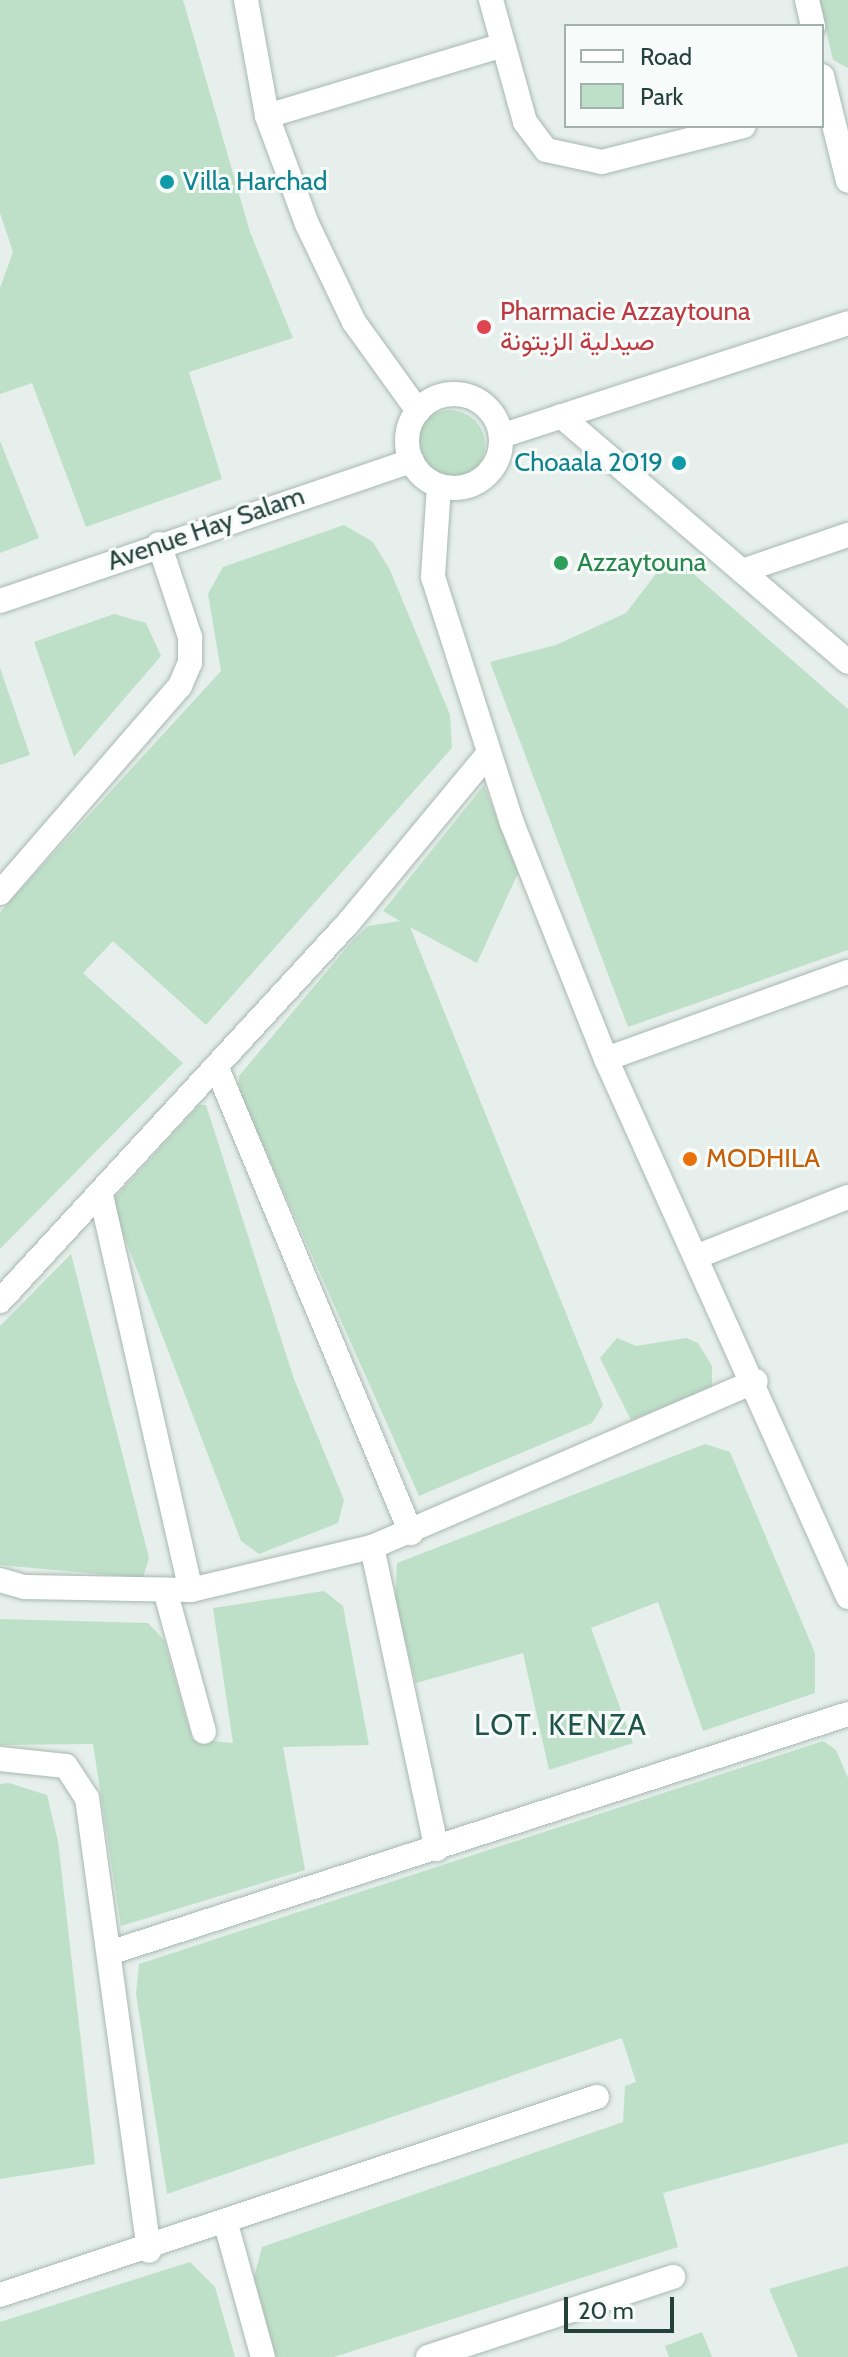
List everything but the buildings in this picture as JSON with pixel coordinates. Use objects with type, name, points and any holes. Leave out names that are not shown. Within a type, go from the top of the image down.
[{"type":"street","points":[[246,0],[267,116],[354,322],[418,411]]},
{"type":"street","points":[[491,0],[525,122],[546,150],[570,159],[602,162],[736,128]]},
{"type":"street","points":[[807,0],[813,24]]},
{"type":"street","points":[[267,116],[503,45]]},
{"type":"street","points":[[824,81],[832,103],[848,181]]},
{"type":"street","points":[[501,436],[848,323]]},
{"type":"street","points":[[460,394],[488,408],[501,436],[484,478],[439,486],[412,461],[408,435],[418,411],[460,394]]},
{"type":"street","points":[[561,416],[848,662]]},
{"type":"street","name":"Avenue Hay Salam","points":[[0,601],[159,544],[412,461]]},
{"type":"street","points":[[439,486],[433,577],[488,754],[606,1059],[756,1381],[847,1588]]},
{"type":"street","points":[[742,571],[848,535]]},
{"type":"street","points":[[0,893],[180,686],[190,663],[190,637],[159,544]]},
{"type":"street","points":[[0,1301],[217,1068],[488,754]]},
{"type":"street","points":[[606,1059],[848,972]]},
{"type":"street","points":[[217,1068],[411,1533]]},
{"type":"street","points":[[101,1195],[191,1590]]},
{"type":"street","points":[[698,1256],[848,1197]]},
{"type":"street","points":[[0,1580],[191,1590],[372,1547],[411,1533],[756,1381]]},
{"type":"street","points":[[372,1547],[437,1849]]},
{"type":"street","points":[[165,1590],[204,1732]]},
{"type":"street","points":[[109,1953],[848,1714]]},
{"type":"street","points":[[0,1759],[50,1761],[78,1780],[109,1953],[149,2251]]},
{"type":"street","points":[[0,2295],[149,2251],[597,2097]]},
{"type":"street","points":[[226,2224],[263,2357]]},
{"type":"street","points":[[428,2357],[673,2277]]},
{"type":"green space","points":[[0,0],[183,0],[250,232],[293,338],[189,372],[222,479],[86,527],[32,383],[0,394],[0,288],[13,252],[0,213]]},
{"type":"green space","points":[[819,0],[848,0],[848,68],[833,60]]},
{"type":"green space","points":[[443,410],[457,410],[479,425],[485,445],[483,458],[475,470],[457,480],[443,480],[421,465],[415,452],[415,438],[430,416]]},
{"type":"green space","points":[[0,441],[39,538],[0,553]]},
{"type":"green space","points":[[344,525],[373,542],[390,570],[450,715],[452,748],[206,1025],[113,941],[83,973],[183,1063],[0,1249],[0,912],[221,671],[208,594],[223,567]]},
{"type":"green space","points":[[671,554],[848,709],[848,950],[628,1027],[490,662],[556,645],[626,613]]},
{"type":"green space","points":[[114,614],[146,623],[161,656],[74,757],[34,642]]},
{"type":"green space","points":[[0,668],[30,755],[0,765]]},
{"type":"green space","points":[[484,785],[518,873],[477,963],[410,927],[603,1405],[592,1423],[419,1496],[239,1091],[239,1076],[353,940],[368,926],[400,921],[383,911]]},
{"type":"green space","points":[[199,1105],[206,1105],[294,1379],[344,1500],[338,1523],[259,1554],[241,1541],[111,1202]]},
{"type":"green space","points":[[71,1254],[149,1558],[143,1578],[0,1565],[0,1326]]},
{"type":"green space","points":[[617,1338],[636,1346],[686,1338],[698,1343],[712,1366],[712,1387],[631,1420],[600,1358]]},
{"type":"green space","points":[[705,1444],[730,1452],[815,1653],[815,1693],[703,1731],[658,1602],[591,1628],[633,1743],[549,1770],[523,1653],[416,1683],[395,1601],[397,1563]]},
{"type":"green space","points":[[324,1591],[343,1606],[369,1745],[283,1747],[305,1870],[121,1926],[93,1744],[0,1745],[0,1619],[148,1623],[164,1640],[192,1739],[233,1743],[213,1608]]},
{"type":"green space","points":[[823,1741],[836,1750],[848,1778],[848,2143],[663,2193],[678,2247],[334,2357],[276,2357],[254,2277],[262,2247],[623,2122],[625,2086],[636,2082],[622,2038],[167,2194],[136,1994],[139,1964]]},
{"type":"green space","points":[[9,1783],[47,1795],[58,1841],[95,2164],[0,2179],[0,1784]]},
{"type":"green space","points":[[190,2262],[215,2287],[235,2357],[0,2357],[0,2322]]},
{"type":"green space","points":[[848,2266],[848,2357],[798,2357],[769,2289]]},
{"type":"green space","points":[[702,2332],[712,2357],[669,2357],[665,2346]]},
{"type":"place","name":"Villa Harchad","points":[[167,182]]},
{"type":"place","name":"Pharmacie Azzaytouna صيدلية الزيتونة","points":[[484,327]]},
{"type":"place","name":"Choaala 2019","points":[[679,463]]},
{"type":"place","name":"Azzaytouna","points":[[561,563]]},
{"type":"place","name":"MODHILA","points":[[690,1159]]},
{"type":"district","name":"LOT. KENZA","points":[[561,1725]]}]
